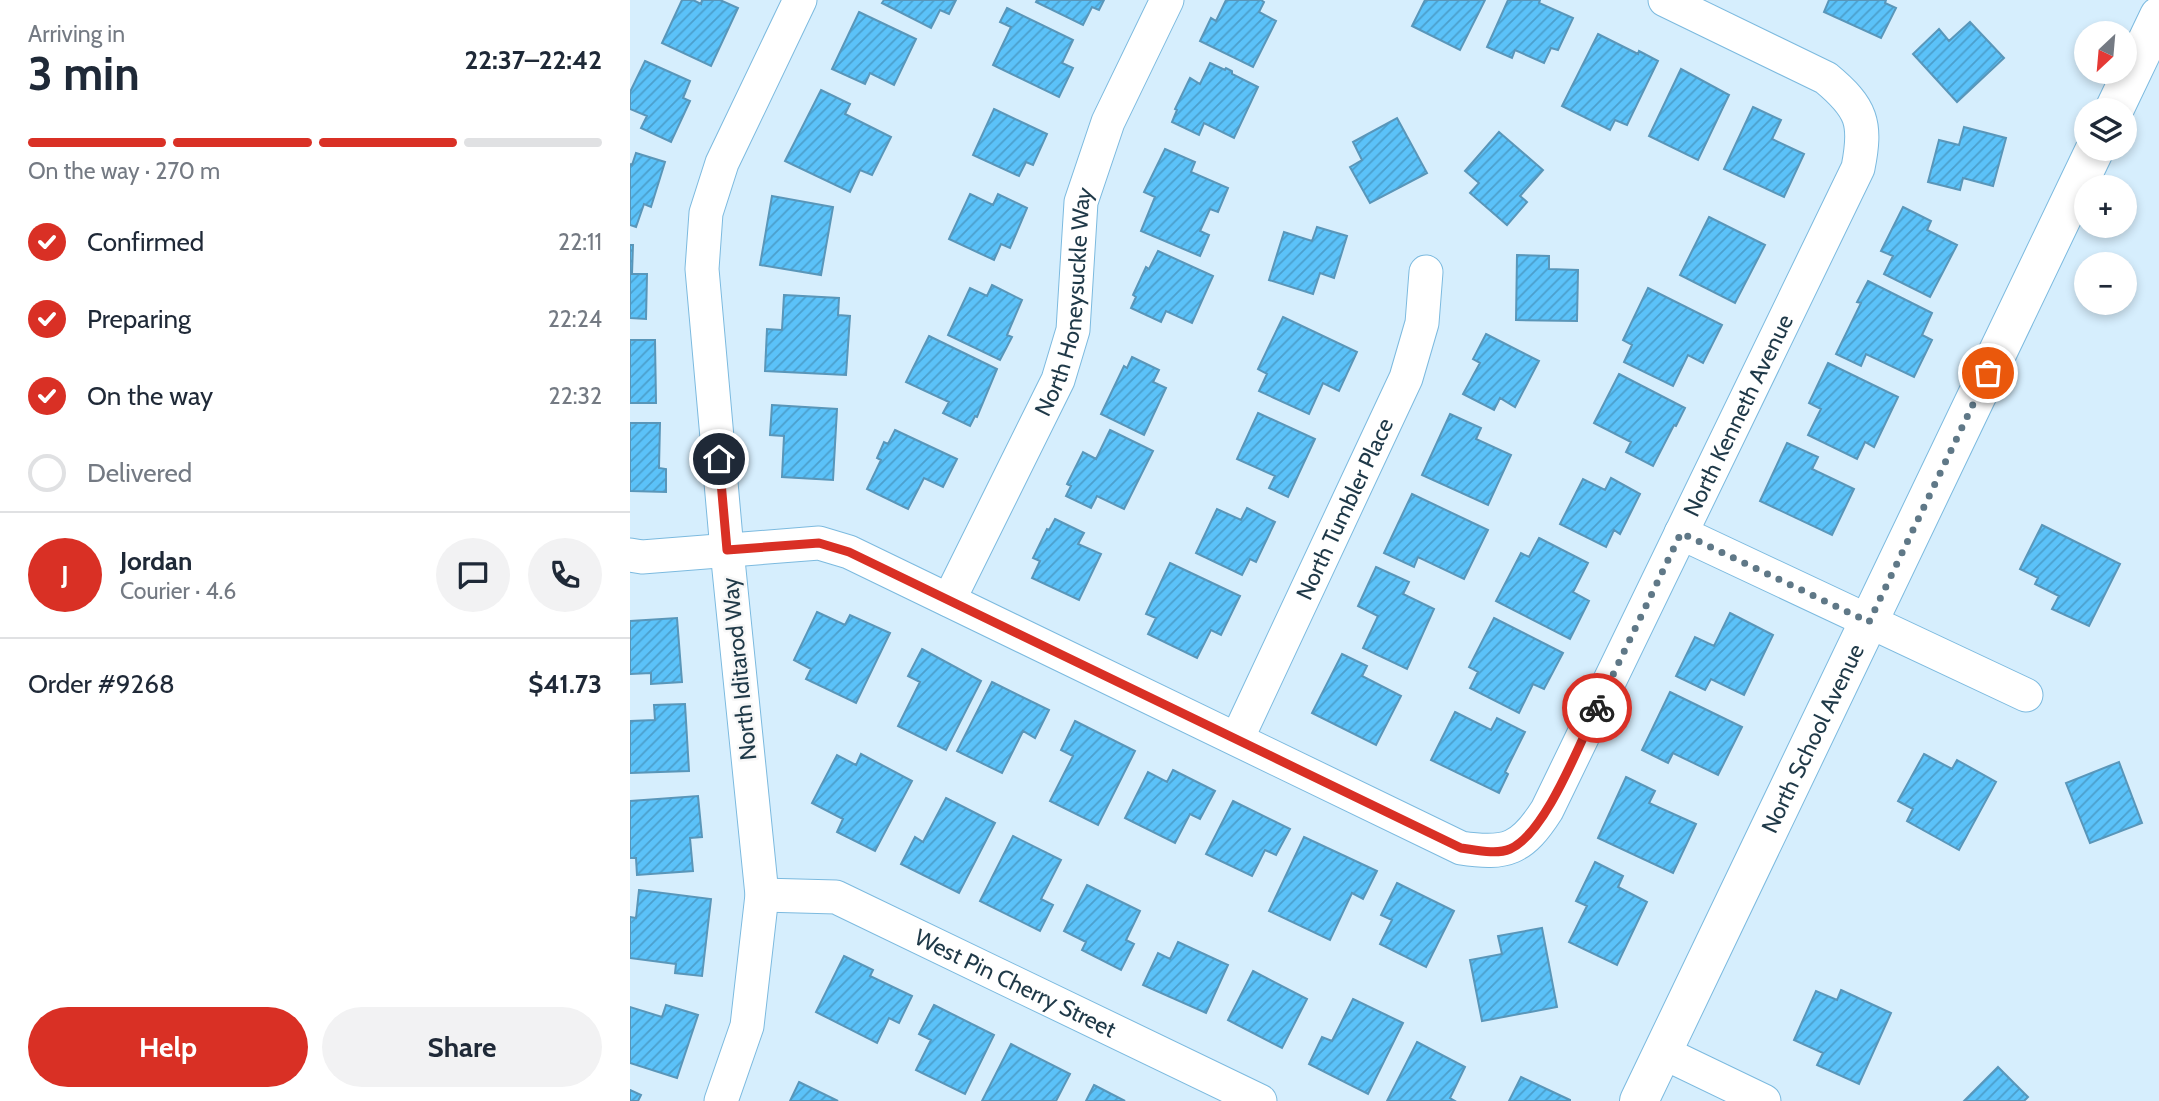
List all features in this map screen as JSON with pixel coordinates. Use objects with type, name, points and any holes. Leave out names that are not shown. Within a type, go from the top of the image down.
[{"type":"street","name":"North Iditarod Way","points":[[721,1101],[747,1026],[762,895],[702,269],[706,213],[722,163],[800,0]]},
{"type":"street","name":"North Honeysuckle Way","points":[[949,600],[1058,380],[1073,330],[1081,202],[1108,122],[1167,0]]},
{"type":"street","name":"North Kenneth Avenue","points":[[1237,738],[1461,848],[1485,852],[1509,849],[1533,831],[1547,810],[1858,168],[1863,143],[1860,117],[1846,94],[1826,78],[1665,0]]},
{"type":"street","points":[[2120,98],[2159,16]]},
{"type":"street","name":"North School Avenue","points":[[1639,1101],[2089,161]]},
{"type":"street","name":"North Tumbler Place","points":[[1237,738],[1406,378],[1422,323],[1426,272]]},
{"type":"street","points":[[1681,533],[2026,695]]},
{"type":"street","points":[[630,555],[819,543],[849,552],[1237,738]]},
{"type":"street","name":"West Pin Cherry Street","points":[[762,895],[836,897],[1260,1101]]},
{"type":"street","points":[[1662,1052],[1764,1101]]},
{"type":"building","points":[[682,0],[693,0],[701,4],[702,0],[720,0],[738,8],[711,66],[662,43]]},
{"type":"building","points":[[884,0],[956,0],[949,14],[940,10],[931,28],[882,3]]},
{"type":"building","points":[[1104,0],[1099,10],[1092,7],[1083,25],[1036,2]]},
{"type":"building","points":[[1226,0],[1261,0],[1264,2],[1259,12],[1276,21],[1253,67],[1200,41],[1211,18],[1216,21]]},
{"type":"building","points":[[1425,0],[1485,0],[1460,50],[1412,26]]},
{"type":"building","points":[[1508,0],[1540,0],[1539,3],[1573,18],[1558,50],[1551,48],[1544,63],[1515,50],[1512,58],[1487,47]]},
{"type":"building","points":[[1829,0],[1886,0],[1885,3],[1896,8],[1881,38],[1824,12]]},
{"type":"building","points":[[1007,8],[1073,40],[1062,63],[1073,68],[1059,97],[993,65],[1011,27],[1000,22]]},
{"type":"building","points":[[859,12],[916,39],[894,85],[870,73],[865,84],[832,69]]},
{"type":"building","points":[[1970,22],[2004,58],[1957,102],[1913,54],[1939,29],[1949,41]]},
{"type":"building","points":[[1598,34],[1658,61],[1627,125],[1615,120],[1610,130],[1562,106]]},
{"type":"building","points":[[645,61],[690,81],[683,98],[690,101],[671,142],[641,128],[647,116],[630,109],[630,92]]},
{"type":"building","points":[[1210,63],[1232,71],[1232,74],[1258,87],[1234,138],[1204,123],[1199,135],[1172,122],[1177,110],[1175,109],[1190,78],[1200,84]]},
{"type":"building","points":[[1681,69],[1729,95],[1698,160],[1649,136]]},
{"type":"building","points":[[821,90],[850,104],[845,114],[891,137],[872,175],[860,170],[850,192],[785,161]]},
{"type":"building","points":[[1753,107],[1781,120],[1772,139],[1804,154],[1784,197],[1724,169]]},
{"type":"building","points":[[994,109],[1047,134],[1033,165],[1026,162],[1019,176],[973,155]]},
{"type":"building","points":[[1397,118],[1427,173],[1370,203],[1350,167],[1362,160],[1353,142]]},
{"type":"building","points":[[1964,127],[2006,138],[1993,186],[1963,178],[1960,190],[1928,182],[1939,140],[1959,145]]},
{"type":"building","points":[[1499,132],[1543,170],[1520,196],[1527,202],[1507,225],[1470,193],[1479,183],[1465,171]]},
{"type":"building","points":[[1165,149],[1195,162],[1191,172],[1228,188],[1218,212],[1210,209],[1200,231],[1209,235],[1200,256],[1141,231],[1155,197],[1144,192]]},
{"type":"building","points":[[636,153],[665,162],[651,207],[644,204],[636,227],[630,225],[630,164],[632,165]]},
{"type":"building","points":[[970,194],[993,205],[998,194],[1027,208],[1010,248],[1001,244],[994,260],[949,239]]},
{"type":"building","points":[[772,196],[833,207],[821,275],[760,265]]},
{"type":"building","points":[[1903,207],[1931,221],[1927,230],[1957,245],[1930,297],[1884,274],[1893,256],[1881,251]]},
{"type":"building","points":[[1709,217],[1765,245],[1735,303],[1680,275]]},
{"type":"building","points":[[1317,227],[1347,236],[1334,278],[1320,273],[1313,294],[1269,280],[1284,232],[1312,241]]},
{"type":"building","points":[[630,245],[633,245],[632,274],[647,274],[646,319],[630,318]]},
{"type":"building","points":[[1158,251],[1213,276],[1192,323],[1166,311],[1161,322],[1131,308],[1136,297],[1133,295],[1146,267],[1149,269]]},
{"type":"building","points":[[1517,255],[1549,256],[1549,269],[1578,270],[1577,321],[1516,320]]},
{"type":"building","points":[[1868,281],[1932,313],[1922,335],[1932,340],[1914,377],[1866,354],[1861,366],[1836,354],[1861,303],[1857,302]]},
{"type":"building","points":[[992,285],[1022,300],[1007,335],[1012,337],[1000,360],[948,335],[970,288],[987,296]]},
{"type":"building","points":[[1648,288],[1722,325],[1703,363],[1688,355],[1673,386],[1624,362],[1632,345],[1623,340]]},
{"type":"building","points":[[784,295],[839,298],[838,315],[850,316],[846,375],[765,371],[767,329],[782,330]]},
{"type":"building","points":[[1283,317],[1357,352],[1339,391],[1323,383],[1309,414],[1259,391],[1267,374],[1258,369]]},
{"type":"building","points":[[1486,334],[1539,361],[1515,407],[1500,398],[1494,410],[1463,394],[1480,363],[1473,359]]},
{"type":"building","points":[[929,336],[997,369],[977,417],[975,416],[970,426],[943,413],[949,402],[906,382]]},
{"type":"building","points":[[630,340],[655,340],[656,403],[630,403]]},
{"type":"building","points":[[1132,357],[1159,370],[1153,382],[1166,388],[1144,435],[1101,414],[1124,366],[1127,368]]},
{"type":"building","points":[[1828,363],[1898,397],[1874,447],[1865,442],[1857,459],[1808,435],[1821,409],[1809,403]]},
{"type":"building","points":[[1619,374],[1685,408],[1653,466],[1626,452],[1631,442],[1594,423]]},
{"type":"building","points":[[772,405],[837,409],[833,480],[782,477],[784,436],[770,435]]},
{"type":"building","points":[[1258,413],[1315,439],[1288,497],[1269,488],[1275,476],[1237,459]]},
{"type":"building","points":[[1450,414],[1481,428],[1476,439],[1511,455],[1488,505],[1422,475]]},
{"type":"building","points":[[630,423],[660,423],[659,468],[666,469],[666,492],[630,491]]},
{"type":"building","points":[[895,430],[957,459],[943,487],[924,478],[908,509],[867,489],[881,460],[877,458],[884,442],[888,444]]},
{"type":"building","points":[[1110,430],[1153,451],[1124,509],[1097,496],[1091,508],[1066,496],[1071,486],[1067,484],[1083,452],[1096,459]]},
{"type":"building","points":[[1787,443],[1818,457],[1812,469],[1854,489],[1832,535],[1760,501]]},
{"type":"building","points":[[1611,478],[1640,494],[1620,534],[1614,530],[1606,547],[1560,524],[1583,479],[1605,490]]},
{"type":"building","points":[[1412,494],[1488,530],[1464,579],[1418,557],[1414,567],[1384,553]]},
{"type":"building","points":[[1247,508],[1275,522],[1256,562],[1250,559],[1242,575],[1196,553],[1217,509],[1241,520]]},
{"type":"building","points":[[1055,519],[1084,533],[1078,544],[1101,554],[1079,600],[1032,578],[1040,561],[1033,558]]},
{"type":"building","points":[[2042,525],[2120,564],[2089,626],[2052,609],[2059,596],[2035,584],[2038,578],[2020,569]]},
{"type":"building","points":[[1539,538],[1588,563],[1573,592],[1589,601],[1570,639],[1496,601],[1521,553],[1529,557]]},
{"type":"building","points":[[1170,563],[1240,596],[1221,635],[1211,630],[1197,658],[1148,634],[1156,618],[1146,614]]},
{"type":"building","points":[[1376,567],[1409,582],[1403,594],[1434,609],[1407,669],[1363,648],[1378,616],[1358,606]]},
{"type":"building","points":[[817,612],[845,625],[850,615],[890,633],[856,703],[806,679],[811,669],[794,660]]},
{"type":"building","points":[[1730,613],[1773,635],[1744,695],[1711,679],[1705,690],[1676,676],[1695,637],[1714,646]]},
{"type":"building","points":[[677,618],[682,682],[651,684],[651,673],[630,674],[630,621]]},
{"type":"building","points":[[1494,618],[1563,653],[1544,689],[1533,684],[1519,713],[1470,688],[1478,672],[1469,667]]},
{"type":"building","points":[[922,649],[981,681],[946,750],[898,726],[920,682],[908,676]]},
{"type":"building","points":[[1342,654],[1367,666],[1362,676],[1401,696],[1376,745],[1312,713]]},
{"type":"building","points":[[992,682],[1049,710],[1035,738],[1023,731],[1002,773],[957,751]]},
{"type":"building","points":[[1670,692],[1742,727],[1718,775],[1673,753],[1668,763],[1642,750]]},
{"type":"building","points":[[685,704],[689,771],[630,773],[630,721],[655,720],[654,705]]},
{"type":"building","points":[[1455,712],[1491,730],[1497,718],[1525,732],[1505,772],[1508,774],[1499,793],[1431,760]]},
{"type":"building","points":[[1075,721],[1135,751],[1098,825],[1050,801],[1073,756],[1061,750]]},
{"type":"building","points":[[861,754],[912,781],[875,851],[837,832],[843,819],[812,803],[837,755],[856,765]]},
{"type":"building","points":[[1924,754],[1952,769],[1957,760],[1996,782],[1959,850],[1907,821],[1913,809],[1898,801]]},
{"type":"building","points":[[2119,762],[2142,823],[2090,843],[2066,783]]},
{"type":"building","points":[[1173,770],[1215,791],[1200,819],[1190,814],[1175,843],[1125,818],[1148,772],[1167,782]]},
{"type":"building","points":[[1626,777],[1655,791],[1649,803],[1696,824],[1673,873],[1598,838]]},
{"type":"building","points":[[698,796],[702,837],[690,838],[693,871],[637,875],[636,858],[630,858],[630,801]]},
{"type":"building","points":[[946,798],[995,823],[959,893],[901,864],[915,837],[923,842]]},
{"type":"building","points":[[1233,801],[1290,829],[1276,855],[1265,850],[1252,876],[1206,854]]},
{"type":"building","points":[[1013,836],[1061,860],[1041,899],[1053,905],[1040,931],[980,901]]},
{"type":"building","points":[[1304,837],[1377,871],[1363,899],[1352,893],[1330,940],[1269,911]]},
{"type":"building","points":[[1595,862],[1623,876],[1618,887],[1647,902],[1617,965],[1569,942],[1587,906],[1576,901]]},
{"type":"building","points":[[1397,883],[1454,911],[1426,967],[1380,944],[1392,920],[1381,915]]},
{"type":"building","points":[[1087,885],[1140,911],[1126,940],[1134,944],[1121,970],[1082,950],[1086,942],[1064,931]]},
{"type":"building","points":[[639,890],[711,899],[702,976],[675,973],[676,964],[630,958],[630,917],[636,918]]},
{"type":"building","points":[[1542,928],[1557,1007],[1482,1021],[1470,960],[1502,954],[1498,936]]},
{"type":"building","points":[[1178,942],[1228,965],[1206,1013],[1143,985],[1158,953],[1170,959]]},
{"type":"building","points":[[844,956],[873,970],[870,976],[912,996],[899,1023],[889,1018],[877,1043],[816,1012]]},
{"type":"building","points":[[1253,971],[1307,999],[1282,1048],[1228,1020]]},
{"type":"building","points":[[1841,990],[1891,1013],[1859,1084],[1817,1065],[1823,1053],[1794,1040],[1816,991],[1837,1000]]},
{"type":"building","points":[[1353,999],[1403,1023],[1368,1094],[1309,1064],[1322,1037],[1332,1041]]},
{"type":"building","points":[[666,1005],[698,1015],[677,1078],[630,1063],[630,1007],[662,1017]]},
{"type":"building","points":[[934,1005],[994,1035],[965,1094],[916,1070],[931,1040],[919,1034]]},
{"type":"building","points":[[1417,1042],[1465,1067],[1450,1098],[1455,1101],[1387,1101]]},
{"type":"building","points":[[1011,1044],[1070,1074],[1056,1101],[982,1101]]},
{"type":"building","points":[[1998,1067],[2028,1097],[2024,1101],[1964,1101]]},
{"type":"building","points":[[1521,1077],[1570,1100],[1570,1101],[1509,1101]]},
{"type":"building","points":[[799,1082],[838,1101],[790,1101]]},
{"type":"building","points":[[1094,1085],[1125,1101],[1086,1101]]},
{"type":"building","points":[[630,1090],[641,1095],[638,1101],[630,1101]]},
{"type":"way so far","points":[[1597,708],[1681,533],[1869,622],[1988,373]]},
{"type":"route","points":[[719,459],[727,550],[819,543],[849,552],[1461,848],[1485,852],[1509,849],[1533,831],[1547,810],[1597,708]]}]
